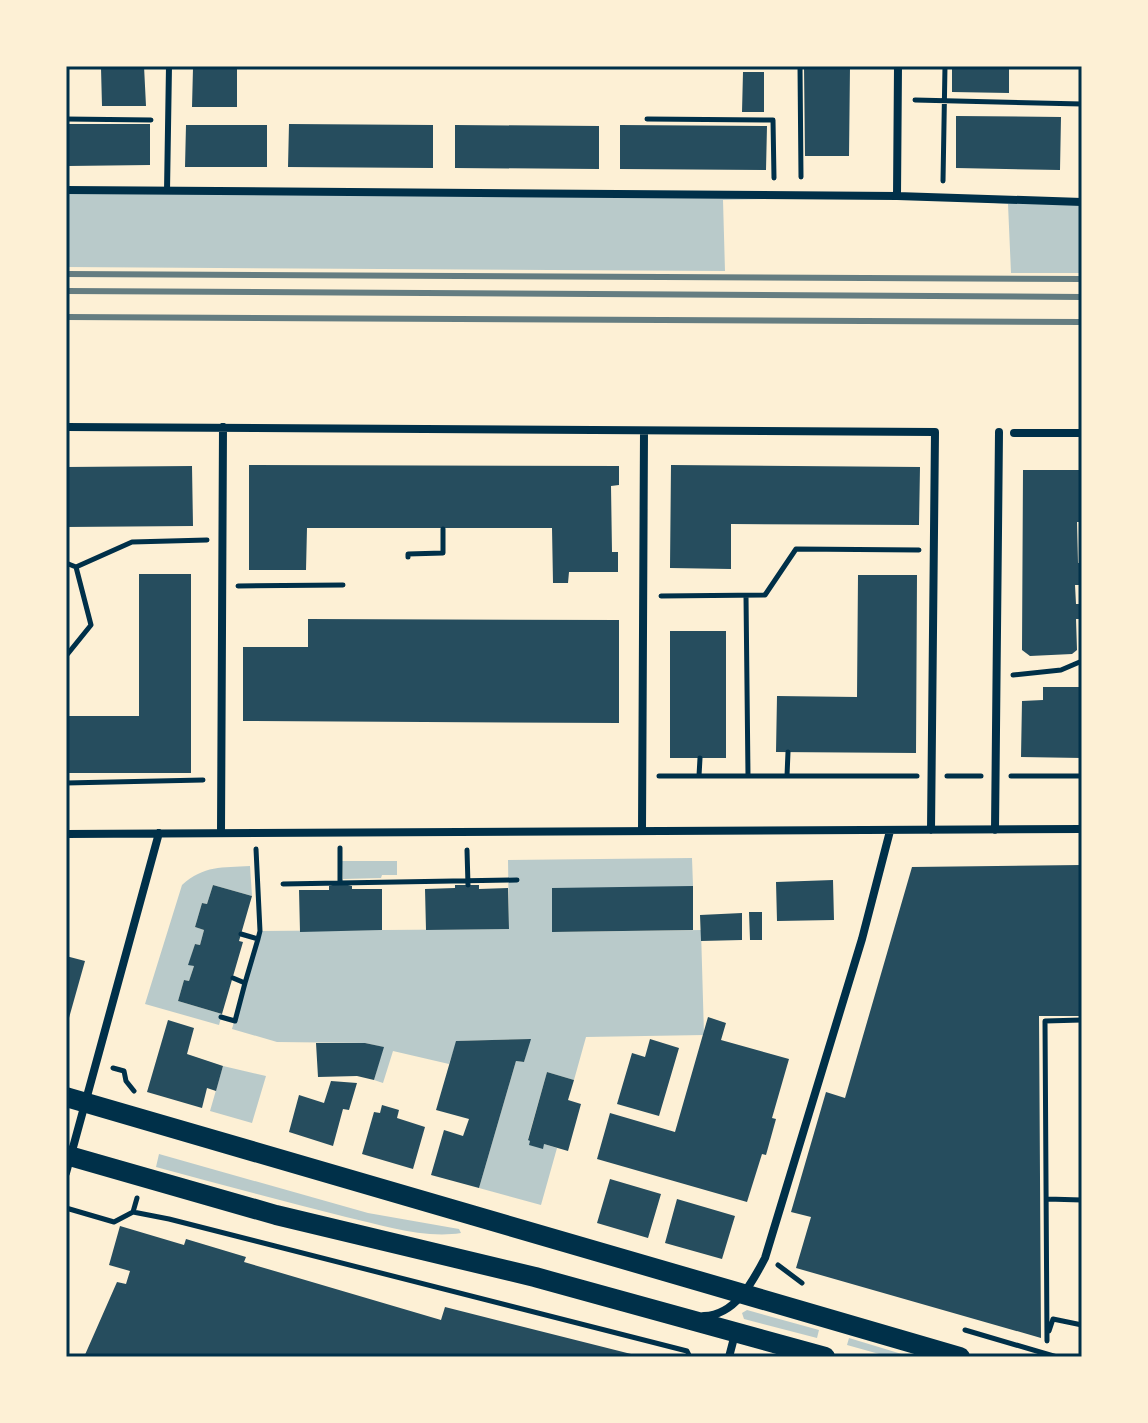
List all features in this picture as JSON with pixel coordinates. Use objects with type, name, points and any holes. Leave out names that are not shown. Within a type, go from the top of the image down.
[{"type":"main road","points":[[76,1100],[960,1357]]},
{"type":"main road","points":[[67,1161],[535,1277],[825,1357]]},
{"type":"street","points":[[897,196],[898,66]]},
{"type":"street","points":[[66,190],[897,196],[1082,202]]},
{"type":"street","points":[[66,427],[935,432],[931,830]]},
{"type":"street","points":[[221,833],[223,427]]},
{"type":"street","points":[[642,831],[644,431]]},
{"type":"street","points":[[995,830],[999,432]]},
{"type":"street","points":[[1014,433],[1082,433]]},
{"type":"street","points":[[66,834],[1082,829]]},
{"type":"street","points":[[676,1318],[714,1316],[728,1309],[743,1293],[765,1258],[859,950],[890,831]]},
{"type":"street","points":[[67,1161],[76,1100],[159,833]]},
{"type":"street","points":[[729,1357],[736,1333]]},
{"type":"lane","points":[[167,191],[169,66]]},
{"type":"path","points":[[800,66],[801,195]]},
{"type":"path","points":[[943,197],[945,66]]},
{"type":"path","points":[[898,99],[1082,104]]},
{"type":"path","points":[[66,119],[109,122],[168,120]]},
{"type":"path","points":[[647,119],[773,120],[775,195]]},
{"type":"path","points":[[408,557],[408,554],[443,553],[443,529]]},
{"type":"path","points":[[66,563],[76,567],[132,542],[222,539]]},
{"type":"path","points":[[644,596],[765,595],[796,549],[934,551]]},
{"type":"path","points":[[66,656],[91,625],[76,567]]},
{"type":"path","points":[[221,587],[343,585]]},
{"type":"path","points":[[746,596],[748,776]]},
{"type":"path","points":[[997,676],[1061,670],[1082,661]]},
{"type":"path","points":[[787,776],[788,752]]},
{"type":"path","points":[[699,776],[700,758]]},
{"type":"path","points":[[643,776],[1082,776]]},
{"type":"path","points":[[66,783],[220,780]]},
{"type":"path","points":[[467,832],[468,883]]},
{"type":"path","points":[[221,1017],[235,1021],[260,931],[256,833]]},
{"type":"path","points":[[339,833],[340,883]]},
{"type":"path","points":[[283,884],[517,880]]},
{"type":"path","points":[[241,934],[258,939]]},
{"type":"path","points":[[233,978],[245,983]]},
{"type":"path","points":[[1047,1341],[1043,1288],[1047,1199],[1042,1141],[1042,1021],[1082,1020]]},
{"type":"path","points":[[1047,1199],[1082,1200]]},
{"type":"path","points":[[133,1212],[578,1322],[687,1351],[690,1357]]},
{"type":"path","points":[[765,1258],[797,1281],[810,1285]]},
{"type":"path","points":[[1044,1353],[1053,1319],[1082,1325]]},
{"type":"path","points":[[961,1329],[1057,1357]]},
{"type":"shaded area","points":[[66,190],[897,196],[723,200],[725,271],[66,267]]},
{"type":"shaded area","points":[[897,196],[1082,202],[1082,273],[1011,273],[1008,204]]},
{"type":"shaded area","points":[[692,858],[693,886],[553,932],[701,930],[704,1035],[586,1037],[574,1080],[547,1072],[528,1139],[557,1148],[541,1205],[479,1188],[516,1061],[524,1062],[530,1039],[457,1041],[449,1064],[393,1051],[383,1083],[374,1080],[383,1047],[365,1043],[277,1042],[232,1029],[260,931],[509,929],[508,860]]},
{"type":"shaded area","points":[[342,861],[397,861],[397,875],[343,879]]},
{"type":"shaded area","points":[[250,866],[252,896],[213,885],[207,904],[202,903],[195,927],[204,930],[200,945],[195,944],[189,964],[194,966],[189,981],[184,980],[178,1001],[222,1014],[219,1025],[145,1004],[182,885],[206,871]]},
{"type":"shaded area","points":[[223,1066],[266,1076],[252,1123],[210,1111]]},
{"type":"shaded area","points":[[159,1154],[368,1213],[459,1229],[461,1233],[432,1234],[403,1230],[274,1199],[156,1167]]},
{"type":"shaded area","points":[[747,1310],[819,1330],[817,1338],[744,1319],[742,1313]]},
{"type":"shaded area","points":[[849,1338],[912,1357],[890,1357],[847,1345]]},
{"type":"building","points":[[144,66],[146,106],[102,106],[101,68]]},
{"type":"building","points":[[804,66],[850,66],[849,156],[805,156]]},
{"type":"building","points":[[952,66],[1009,66],[1009,93],[952,92]]},
{"type":"building","points":[[193,68],[237,68],[237,107],[192,107]]},
{"type":"building","points":[[743,72],[764,72],[764,112],[742,112]]},
{"type":"building","points":[[956,116],[1061,117],[1060,170],[956,168]]},
{"type":"building","points":[[68,124],[150,124],[150,165],[68,166]]},
{"type":"building","points":[[289,124],[433,125],[433,168],[288,167]]},
{"type":"building","points":[[186,125],[267,125],[267,167],[185,167]]},
{"type":"building","points":[[455,125],[599,126],[599,169],[455,168]]},
{"type":"building","points":[[620,125],[767,126],[766,170],[620,169]]},
{"type":"building","points":[[249,465],[619,466],[619,485],[611,486],[612,552],[618,552],[618,572],[569,572],[568,583],[553,583],[552,528],[307,528],[306,570],[249,570]]},
{"type":"building","points":[[671,465],[920,467],[919,525],[731,524],[731,569],[670,568]]},
{"type":"building","points":[[192,466],[193,526],[66,527],[66,467]]},
{"type":"building","points":[[1023,470],[1082,470],[1082,522],[1077,522],[1082,585],[1075,585],[1076,604],[1082,604],[1082,619],[1076,619],[1077,650],[1072,654],[1030,656],[1022,650]]},
{"type":"building","points":[[139,574],[191,574],[191,773],[66,773],[66,716],[139,716]]},
{"type":"building","points":[[858,575],[917,575],[916,753],[776,752],[777,696],[857,697]]},
{"type":"building","points":[[308,619],[619,620],[619,723],[243,721],[243,647],[308,647]]},
{"type":"building","points":[[670,631],[726,631],[726,758],[670,758]]},
{"type":"building","points":[[1043,687],[1082,687],[1082,758],[1021,757],[1022,701],[1043,700]]},
{"type":"building","points":[[1082,865],[1082,1016],[1039,1016],[1041,1338],[796,1268],[811,1217],[791,1212],[826,1092],[845,1098],[912,867]]},
{"type":"building","points":[[833,880],[834,920],[777,921],[776,882]]},
{"type":"building","points":[[340,883],[352,886],[352,889],[382,889],[382,930],[300,932],[299,890],[329,890],[329,886]]},
{"type":"building","points":[[213,885],[252,896],[239,941],[243,942],[222,1014],[178,1001],[184,980],[189,981],[194,966],[188,965],[195,944],[200,945],[204,930],[195,927],[202,903],[207,904]]},
{"type":"building","points":[[455,885],[479,885],[479,889],[508,888],[509,929],[426,930],[425,889],[455,888]]},
{"type":"building","points":[[693,886],[693,930],[552,932],[552,888]]},
{"type":"building","points":[[749,912],[762,912],[762,940],[750,940]]},
{"type":"building","points":[[742,913],[742,940],[701,941],[700,915]]},
{"type":"building","points":[[66,956],[85,961],[67,1025],[66,1025]]},
{"type":"building","points":[[708,1017],[726,1023],[721,1040],[789,1059],[772,1118],[776,1119],[766,1155],[762,1154],[747,1202],[597,1159],[610,1113],[675,1132]]},
{"type":"building","points":[[168,1020],[194,1028],[187,1054],[223,1066],[216,1091],[207,1088],[202,1108],[147,1092]]},
{"type":"building","points":[[531,1039],[524,1062],[516,1061],[479,1188],[431,1175],[444,1130],[463,1136],[469,1119],[436,1110],[456,1041]]},
{"type":"building","points":[[650,1039],[679,1048],[659,1116],[617,1104],[632,1053],[645,1057]]},
{"type":"building","points":[[316,1043],[365,1043],[384,1047],[374,1080],[357,1076],[318,1077]]},
{"type":"building","points":[[547,1072],[574,1080],[568,1100],[581,1104],[568,1151],[544,1144],[543,1149],[529,1145]]},
{"type":"building","points":[[331,1081],[357,1083],[349,1110],[343,1109],[333,1146],[289,1132],[299,1095],[324,1103]]},
{"type":"building","points":[[382,1105],[399,1110],[397,1118],[425,1127],[413,1169],[362,1154],[374,1112],[380,1113]]},
{"type":"building","points":[[610,1179],[661,1194],[648,1238],[597,1223]]},
{"type":"building","points":[[677,1199],[735,1216],[722,1259],[665,1243]]},
{"type":"building","points":[[120,1226],[184,1245],[186,1239],[246,1257],[244,1262],[441,1320],[445,1307],[643,1357],[84,1357],[117,1282],[126,1284],[130,1271],[109,1265]]},
{"type":"railway","points":[[66,274],[1082,279]]},
{"type":"railway","points":[[66,291],[1082,297]]},
{"type":"railway","points":[[66,317],[1082,322]]}]
